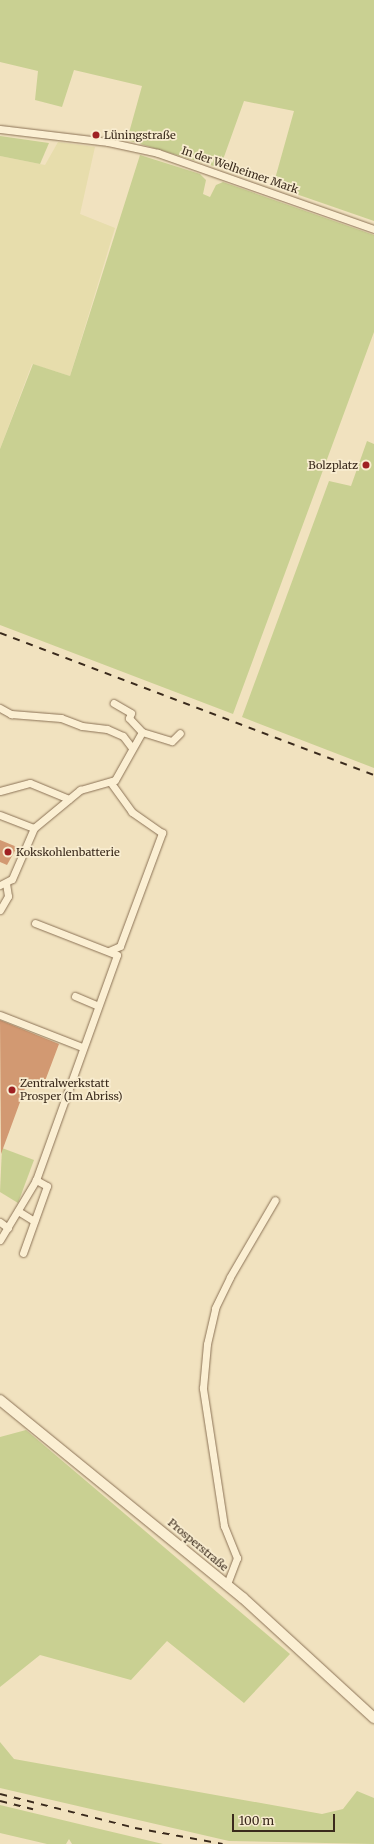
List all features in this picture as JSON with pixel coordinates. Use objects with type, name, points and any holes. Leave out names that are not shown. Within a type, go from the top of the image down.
[{"type":"main road","name":"Prosperstraße","points":[[0,1400],[227,1584],[374,1718]]},
{"type":"street","name":"In der Welheimer Mark","points":[[0,129],[108,142],[158,153],[374,229]]},
{"type":"street","points":[[114,703],[131,713],[129,718],[142,732],[172,741],[180,733]]},
{"type":"street","points":[[0,708],[11,714],[61,718],[82,726],[107,729],[123,736],[132,748]]},
{"type":"street","points":[[0,910],[8,896],[3,884],[12,879],[34,828],[80,790],[115,780],[142,732]]},
{"type":"street","points":[[0,791],[30,782],[69,799]]},
{"type":"street","points":[[109,951],[120,946],[162,833],[132,812],[110,782]]},
{"type":"street","points":[[0,815],[34,828]]},
{"type":"street","points":[[0,1240],[36,1180],[82,1047],[117,955],[35,923]]},
{"type":"street","points":[[75,996],[98,1006]]},
{"type":"street","points":[[0,1015],[82,1047]]},
{"type":"street","points":[[23,1253],[47,1186],[36,1180]]},
{"type":"street","points":[[227,1584],[237,1558],[224,1526],[203,1388],[207,1344],[215,1308],[227,1283],[275,1200]]},
{"type":"street","points":[[18,1211],[34,1221]]},
{"type":"street","points":[[0,1222],[8,1228]]},
{"type":"shaded area","points":[[58,142],[95,147],[80,214],[115,228],[70,376],[32,364],[0,449],[0,156],[45,165]]},
{"type":"green space","points":[[0,0],[374,0],[374,221],[273,186],[294,111],[244,101],[220,168],[127,140],[142,86],[74,70],[62,107],[35,100],[38,71],[0,62]]},
{"type":"green space","points":[[0,136],[49,143],[40,164],[0,156]]},
{"type":"green space","points":[[140,155],[200,174],[206,180],[203,194],[210,197],[216,185],[223,182],[374,235],[374,332],[233,714],[0,625],[0,449],[33,364],[70,376]]},
{"type":"green space","points":[[367,441],[374,444],[374,768],[242,717],[329,481],[351,486]]},
{"type":"green space","points":[[2,1148],[34,1160],[18,1203],[0,1192]]},
{"type":"green space","points":[[26,1430],[290,1654],[244,1703],[167,1641],[131,1680],[40,1655],[0,1687],[0,1437]]},
{"type":"green space","points":[[0,1742],[14,1759],[322,1814],[343,1809],[357,1791],[374,1798],[374,1844],[229,1841],[0,1788]]},
{"type":"green space","points":[[0,1805],[163,1844],[72,1844],[69,1839],[66,1844],[47,1844],[0,1833]]},
{"type":"building","name":"Kokskohlenbatterie","points":[[0,840],[17,847],[7,865],[0,862]]},
{"type":"building","name":"Zentralwerkstatt Prosper (Im Abriss)","points":[[0,1020],[59,1044],[42,1089],[27,1083],[1,1154]]},
{"type":"railway","points":[[0,633],[374,775]]},
{"type":"railway","points":[[0,1794],[135,1828],[223,1844]]},
{"type":"railway","points":[[0,1801],[33,1809]]},
{"type":"place","name":"Lüningstraße","points":[[96,135]]},
{"type":"place","name":"Bolzplatz","points":[[366,465]]},
{"type":"place","name":"Kokskohlenbatterie","points":[[8,852]]},
{"type":"place","name":"Zentralwerkstatt Prosper (Im Abriss)","points":[[12,1090]]}]
